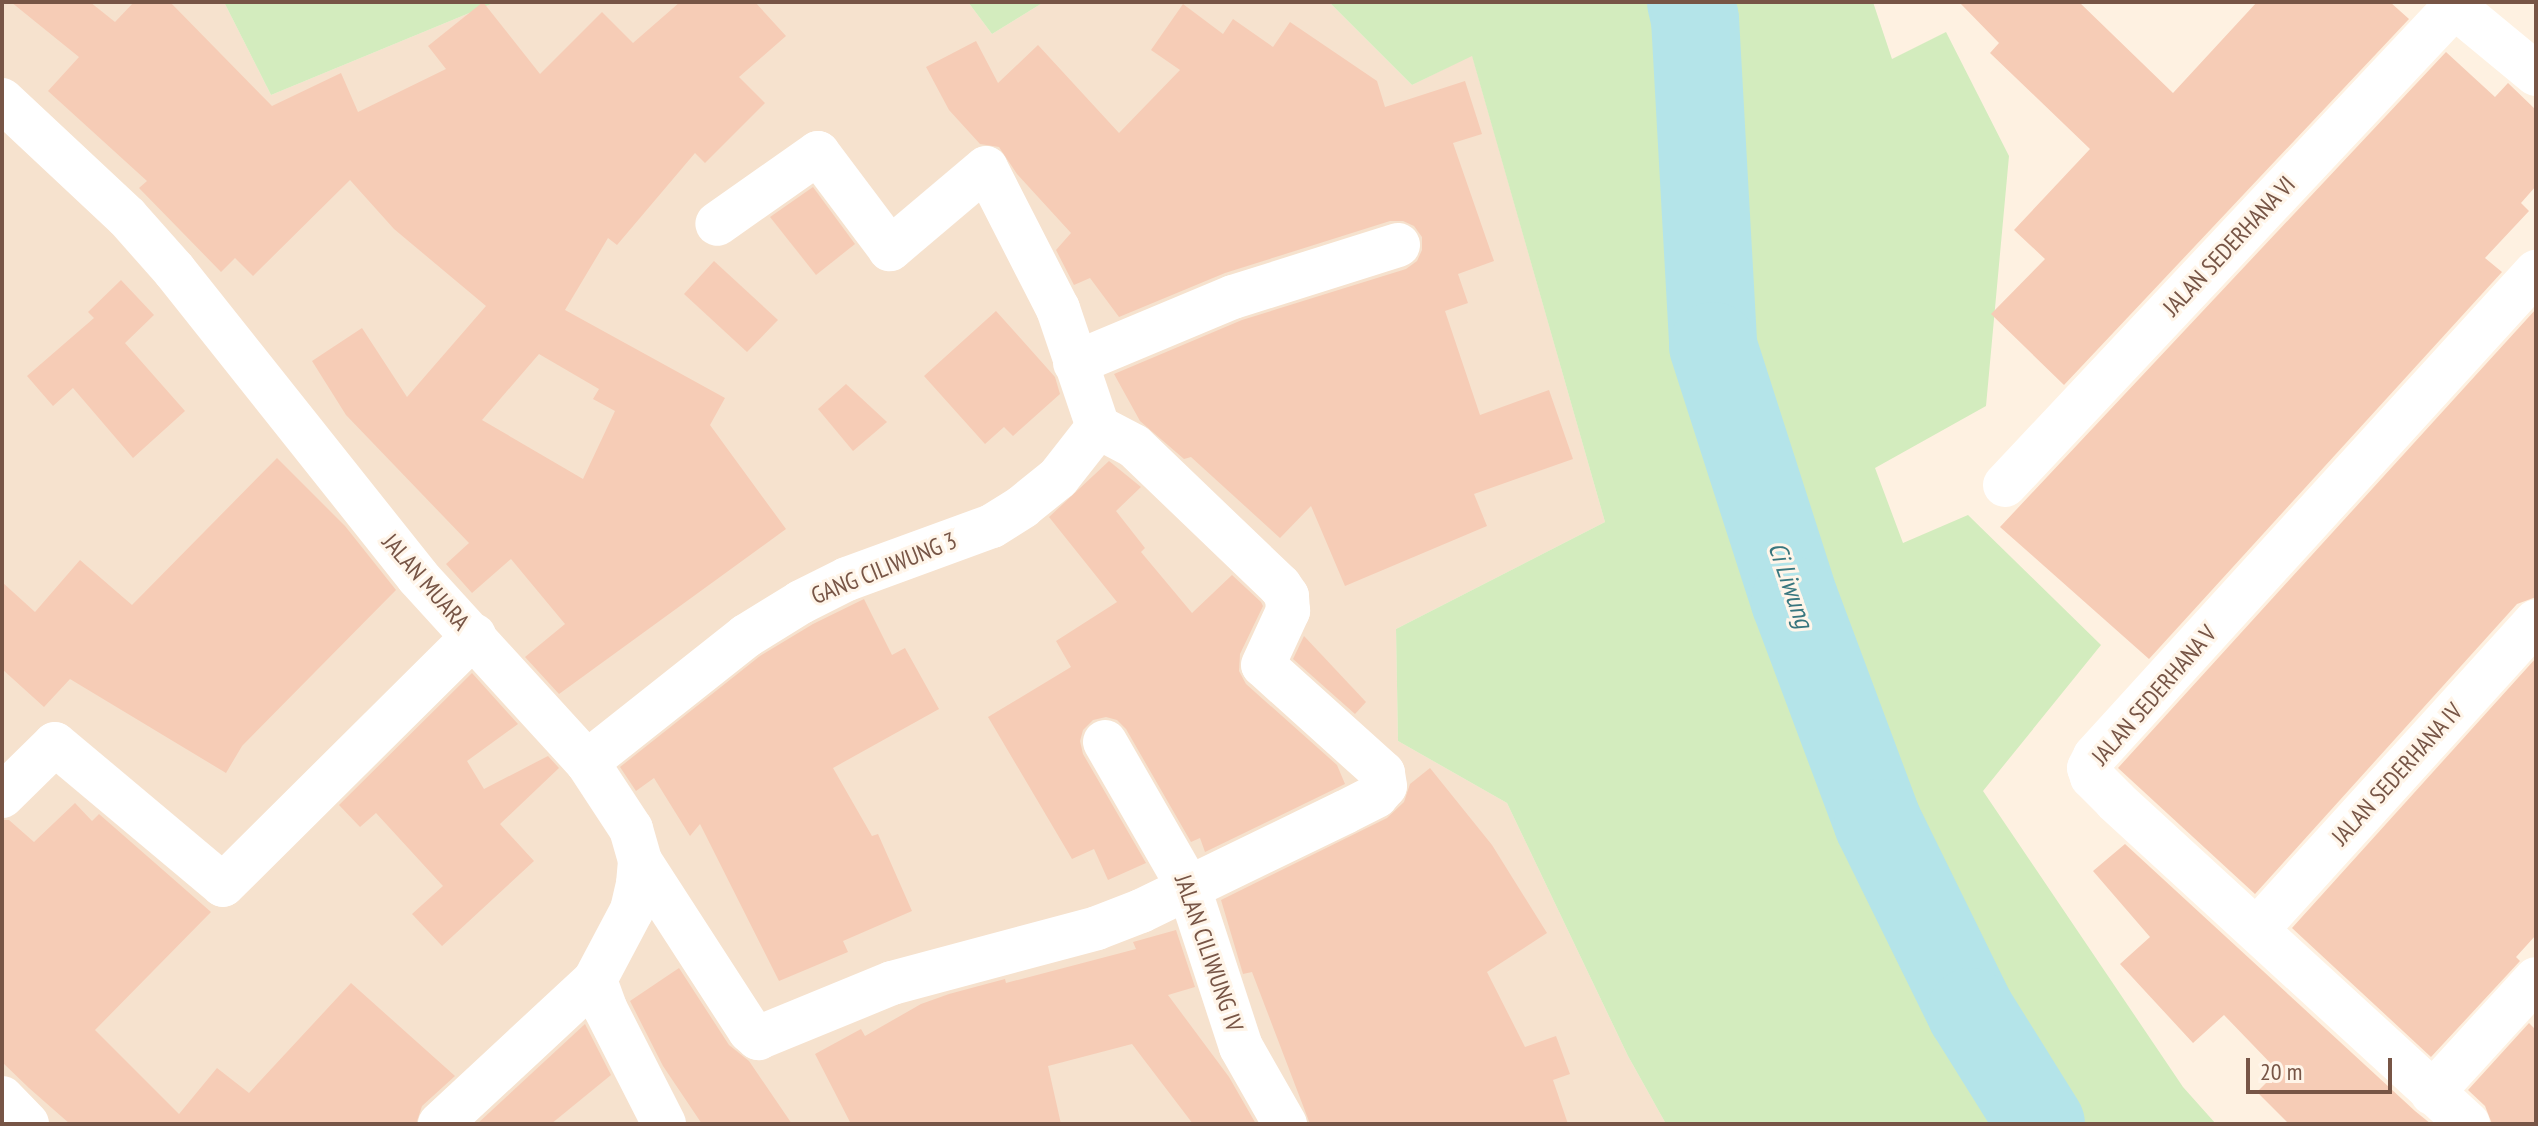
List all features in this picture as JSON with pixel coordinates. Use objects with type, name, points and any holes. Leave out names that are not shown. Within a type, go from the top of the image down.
[{"type":"street","points":[[2451,4],[2536,74]]},
{"type":"street","name":"JALAN SEDERHANA VI","points":[[2005,485],[2451,4]]},
{"type":"street","name":"JALAN MUARA","points":[[2,100],[127,217],[249,361],[418,577],[587,762],[631,829],[640,861],[632,910],[595,980],[440,1124]]},
{"type":"street","points":[[640,861],[750,1031],[758,1038],[892,983],[1097,928],[1189,888],[1376,796],[1385,780],[1364,754],[1263,665],[1288,611],[1287,596],[1280,586],[1134,446],[1098,427],[1058,309],[986,168],[890,249],[818,153],[717,224]]},
{"type":"street","points":[[1075,363],[1233,297],[1398,245]]},
{"type":"street","name":"JALAN SEDERHANA V","points":[[2468,1124],[2258,928],[2116,801],[2092,777],[2089,768],[2095,756],[2536,272]]},
{"type":"street","name":"GANG CILIWUNG 3","points":[[587,762],[746,636],[801,602],[847,579],[992,526],[1022,507],[1058,478],[1098,427]]},
{"type":"street","name":"JALAN SEDERHANA IV","points":[[2258,928],[2536,621]]},
{"type":"street","points":[[2,796],[55,744],[223,885],[474,636]]},
{"type":"street","name":"JALAN CILIWUNG IV","points":[[1105,742],[1189,888],[1241,1047],[1285,1124]]},
{"type":"street","points":[[2432,1093],[2536,979]]},
{"type":"street","points":[[595,980],[605,1008],[664,1124]]},
{"type":"street","points":[[2,1098],[27,1124]]},
{"type":"shaded area","points":[[2,2],[224,2],[271,95],[496,2],[968,2],[992,34],[1044,2],[1329,2],[1412,85],[1472,55],[1605,522],[1396,629],[1398,741],[1507,803],[1628,1056],[1666,1124],[2,1124]]},
{"type":"green space","points":[[224,2],[496,2],[271,95]]},
{"type":"green space","points":[[968,2],[1044,2],[992,34]]},
{"type":"green space","points":[[1329,2],[1873,2],[1892,59],[1946,32],[2009,156],[1986,406],[1875,468],[1903,543],[1968,515],[2101,645],[1983,791],[2183,1087],[2216,1124],[1666,1124],[1628,1056],[1507,803],[1398,741],[1396,629],[1605,522],[1472,56],[1412,85]]},
{"type":"building","points":[[11,2],[90,2],[115,22],[134,2],[170,2],[272,106],[341,73],[358,112],[446,69],[428,46],[483,2],[540,74],[602,12],[633,43],[680,2],[755,2],[786,36],[739,77],[765,103],[705,163],[695,153],[617,245],[608,238],[565,310],[725,398],[710,425],[786,529],[559,694],[525,657],[565,624],[511,559],[472,593],[446,564],[469,543],[346,415],[312,361],[362,328],[407,397],[486,306],[394,229],[350,180],[253,276],[235,258],[221,272],[139,188],[147,181],[48,91],[79,57]],"holes":[[[539,354],[599,389],[593,399],[615,411],[583,479],[482,420]]]},
{"type":"building","points":[[1959,2],[2079,2],[2173,93],[2257,2],[2390,2],[2409,19],[2064,385],[1991,314],[2045,259],[2014,230],[2090,149],[1990,53],[1999,43]]},
{"type":"building","points":[[1183,4],[1223,34],[1233,19],[1273,47],[1290,22],[1377,81],[1385,107],[1465,81],[1482,134],[1453,143],[1494,261],[1458,274],[1468,303],[1445,311],[1480,415],[1549,390],[1573,459],[1474,494],[1487,526],[1345,586],[1311,506],[1280,538],[1191,457],[1184,459],[1140,421],[1114,374],[1242,320],[1406,269],[1417,261],[1422,250],[1422,237],[1414,226],[1403,221],[1390,221],[1225,273],[1119,317],[1090,278],[1074,285],[1056,250],[1071,233],[1017,174],[999,147],[980,144],[949,110],[926,67],[976,41],[998,83],[1038,45],[1119,133],[1180,70],[1151,50]]},
{"type":"building","points":[[2446,52],[2495,97],[2508,83],[2536,110],[2536,186],[2521,203],[2529,211],[2485,258],[2502,272],[2149,659],[2000,527]]},
{"type":"building","points":[[813,187],[855,244],[816,275],[770,217]]},
{"type":"building","points":[[714,261],[778,320],[747,352],[684,294]]},
{"type":"building","points":[[121,280],[154,315],[125,343],[185,411],[133,458],[73,388],[53,406],[27,376],[94,318],[88,312]]},
{"type":"building","points":[[2536,309],[2536,597],[2517,604],[2255,894],[2118,768]]},
{"type":"building","points":[[996,311],[1055,377],[1060,394],[1013,436],[1004,427],[985,444],[924,376]]},
{"type":"building","points":[[846,384],[887,422],[853,451],[818,409]]},
{"type":"building","points":[[277,458],[345,526],[396,590],[242,746],[226,773],[70,679],[44,707],[2,669],[2,582],[35,612],[80,560],[132,605]]},
{"type":"building","points":[[1109,461],[1141,487],[1116,511],[1145,548],[1141,552],[1192,613],[1232,575],[1261,602],[1263,606],[1240,654],[1239,671],[1246,684],[1337,765],[1345,784],[1205,852],[1200,838],[1191,842],[1126,729],[1117,720],[1106,717],[1093,720],[1083,730],[1080,741],[1083,754],[1146,863],[1108,880],[1094,849],[1072,859],[988,717],[1071,667],[1056,641],[1117,602],[1049,517]]},
{"type":"building","points":[[864,599],[892,655],[905,648],[939,709],[833,768],[872,836],[878,834],[912,911],[843,941],[848,952],[779,981],[700,824],[690,836],[654,778],[636,791],[620,767],[760,656],[813,624]]},
{"type":"building","points":[[1304,636],[1366,702],[1355,714],[1293,659]]},
{"type":"building","points":[[2536,658],[2536,935],[2516,957],[2520,961],[2431,1057],[2292,928]]},
{"type":"building","points":[[472,673],[518,724],[467,761],[484,789],[548,756],[559,768],[500,824],[534,861],[442,946],[412,914],[443,886],[376,813],[360,827],[339,805]]},
{"type":"building","points":[[1430,768],[1492,845],[1547,933],[1487,972],[1525,1047],[1556,1036],[1570,1074],[1553,1080],[1568,1124],[1310,1124],[1252,972],[1243,974],[1221,900],[1387,818],[1404,802],[1410,784]]},
{"type":"building","points":[[75,803],[92,821],[99,814],[211,912],[95,1030],[179,1114],[217,1068],[249,1093],[351,983],[455,1076],[422,1106],[416,1124],[70,1124],[29,1088],[2,1062],[2,820],[9,820],[34,842]]},
{"type":"building","points":[[2125,844],[2431,1124],[2289,1124],[2257,1092],[2278,1071],[2224,1015],[2193,1043],[2120,964],[2150,937],[2093,871]]},
{"type":"building","points":[[1176,930],[1195,987],[1168,995],[1229,1077],[1256,1124],[1193,1124],[1132,1044],[1048,1066],[1061,1124],[851,1124],[815,1054],[861,1029],[865,1036],[921,1004],[949,994],[1005,979],[1006,983],[1136,949],[1133,942]]},
{"type":"building","points":[[679,968],[729,1045],[749,1061],[792,1124],[702,1124],[663,1066],[630,1001]]},
{"type":"building","points":[[2529,1023],[2536,1030],[2536,1124],[2492,1124],[2485,1106],[2468,1090]]},
{"type":"building","points":[[585,1024],[611,1075],[551,1124],[477,1124]]},
{"type":"waterway","name":"Ci Liwung","points":[[1691,2],[1695,19],[1713,346],[1795,601],[1878,823],[1971,1012],[2041,1124]]}]
